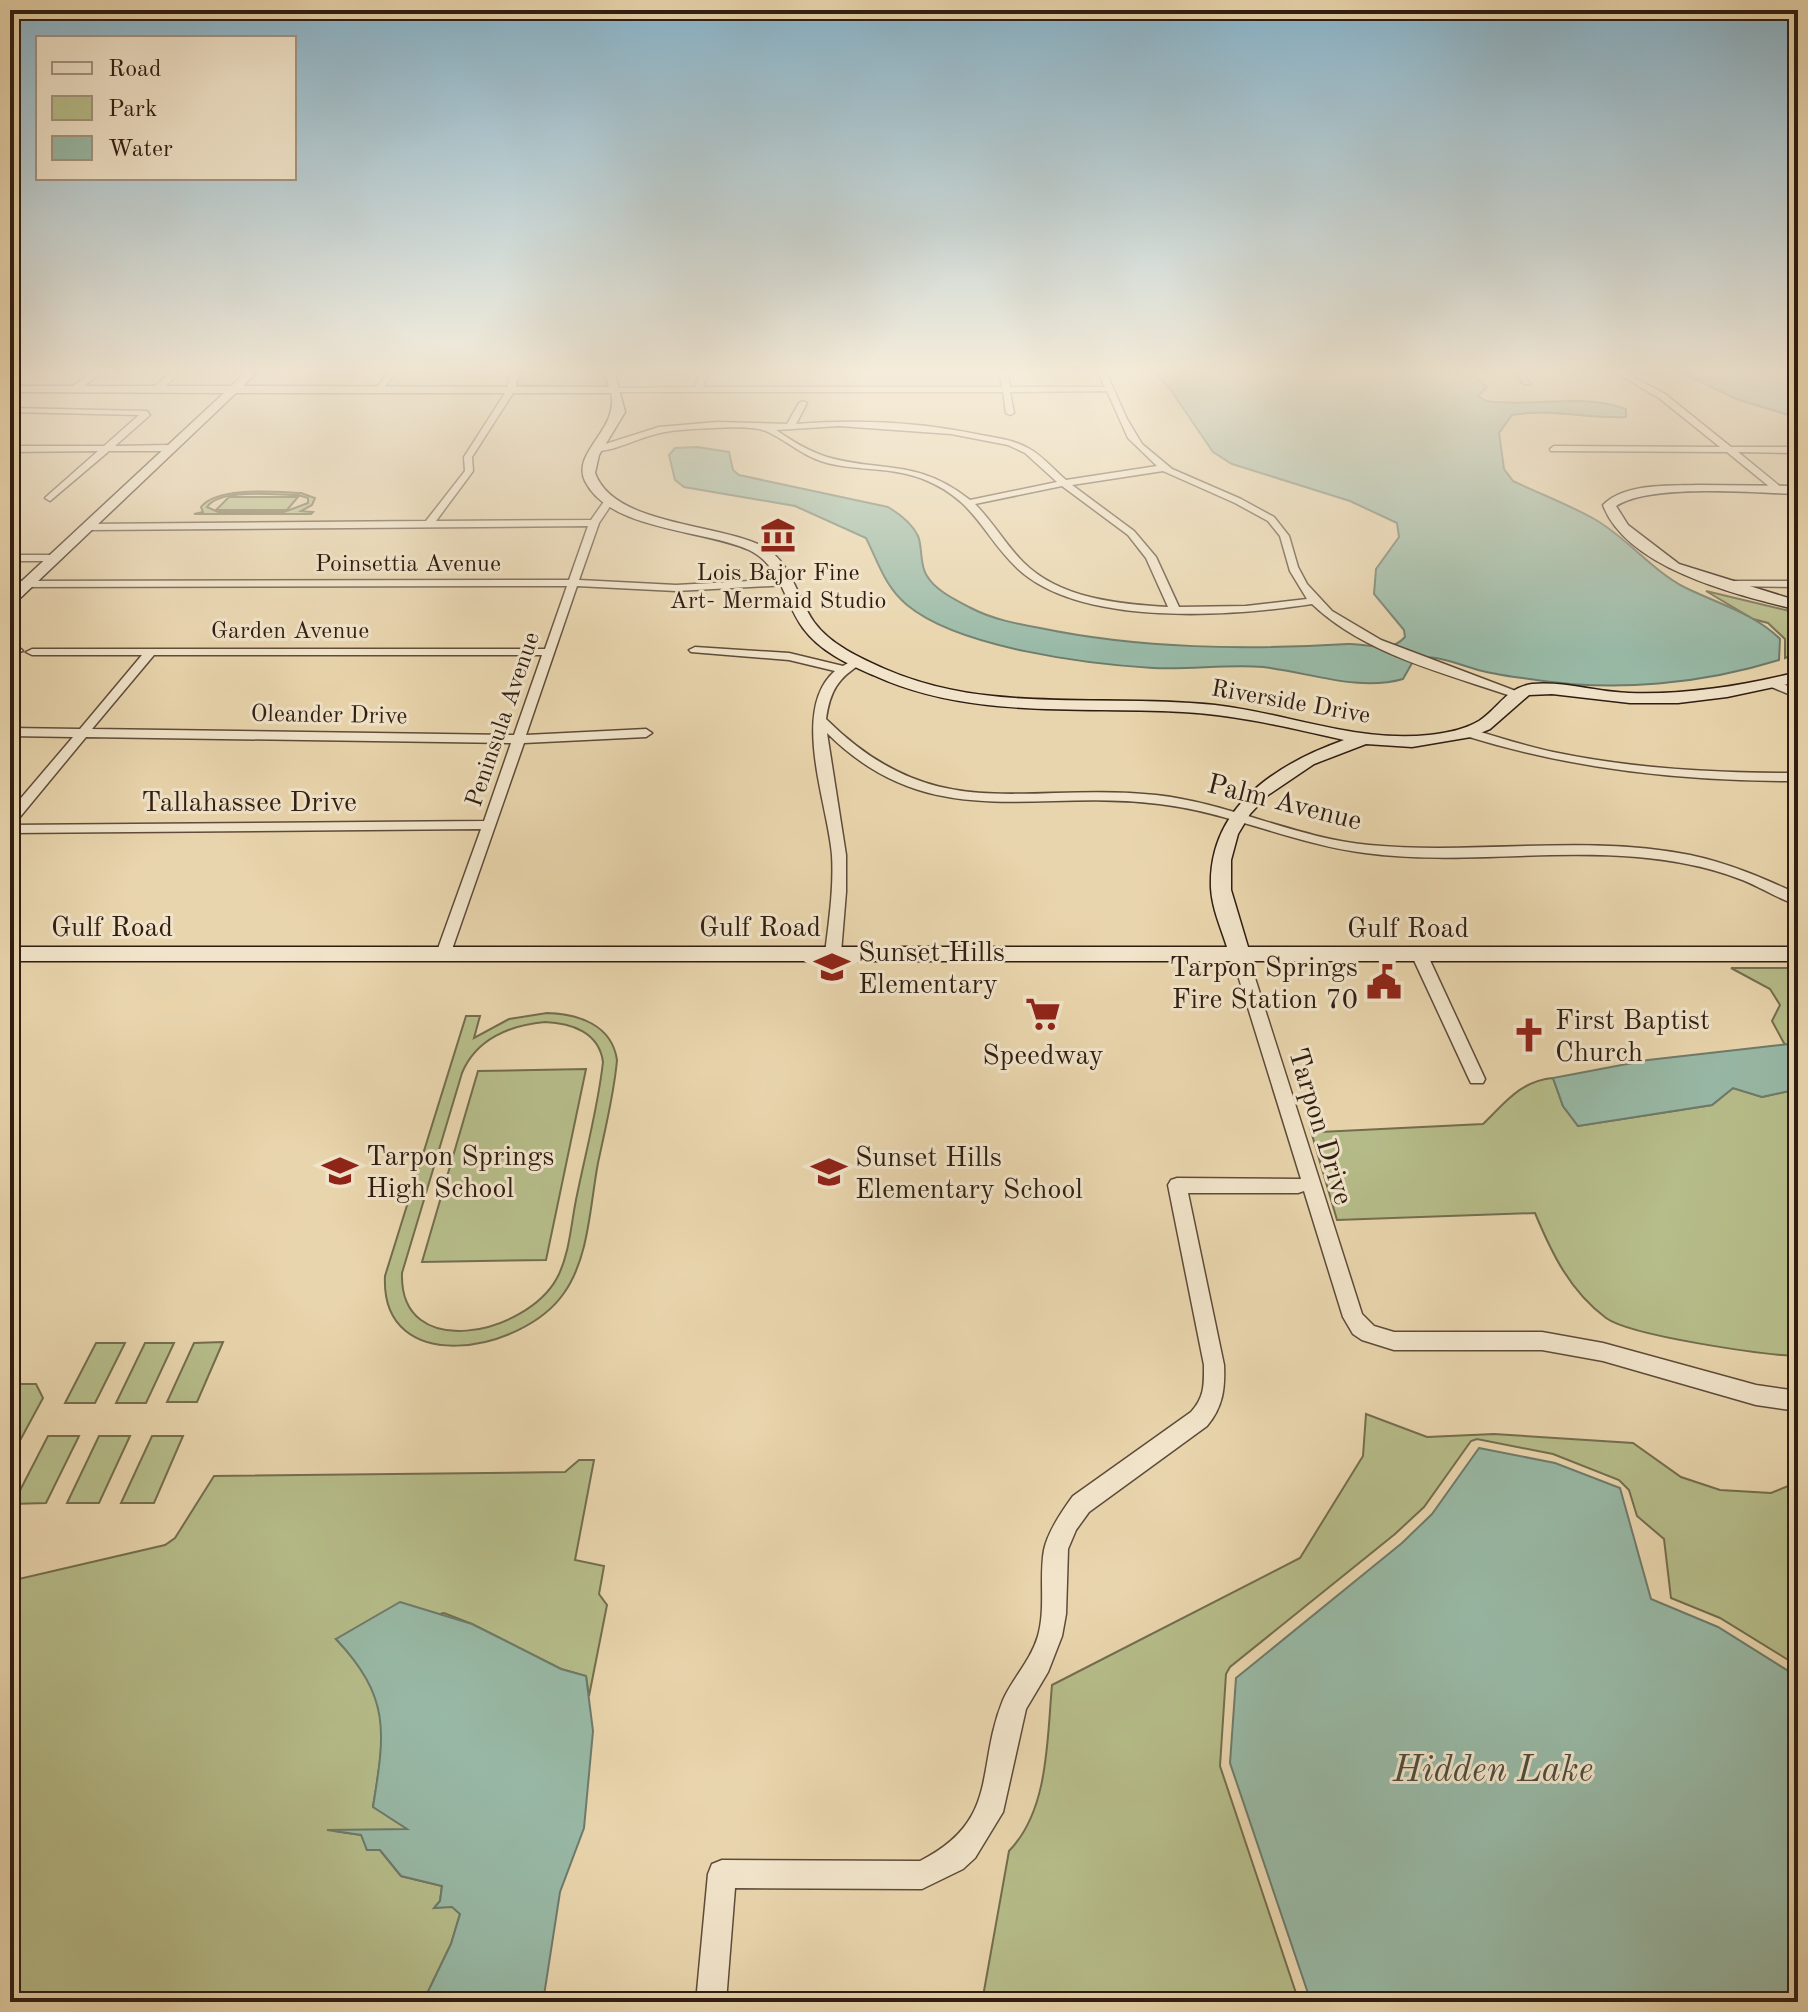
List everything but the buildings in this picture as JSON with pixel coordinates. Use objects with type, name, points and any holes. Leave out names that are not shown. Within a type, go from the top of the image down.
[{"type":"street","points":[[50,498],[90,464]]},
{"type":"street","points":[[10,600],[155,464]]},
{"type":"street","points":[[430,523],[469,471],[468,464]]},
{"type":"street","points":[[590,464],[592,481],[608,502]]},
{"type":"street","points":[[862,464],[930,479],[968,503],[1022,567],[1039,580],[1091,599],[1175,610],[1246,610],[1313,601]]},
{"type":"street","points":[[1041,464],[1114,518],[1140,543],[1157,568],[1175,610]]},
{"type":"street","points":[[1159,464],[1203,488],[1254,509],[1277,525],[1288,541],[1294,568],[1313,601],[1350,627],[1429,662],[1515,693],[1536,689],[1607,697],[1663,697],[1716,693],[1798,677]]},
{"type":"street","points":[[1746,464],[1779,490]]},
{"type":"street","points":[[968,503],[1064,483],[1163,468]]},
{"type":"street","points":[[1798,490],[1656,490],[1619,496],[1609,505],[1614,518],[1623,528],[1660,557],[1687,573],[1798,606]]},
{"type":"street","name":"Peninsula Avenue","points":[[444,954],[594,523],[608,502]]},
{"type":"street","name":"Riverside Drive","points":[[608,502],[652,519],[694,527],[763,552],[788,582],[810,626],[851,666],[947,693],[1051,706],[1204,709],[1280,720],[1360,740],[1416,741],[1470,733],[1495,717],[1515,693]]},
{"type":"street","points":[[89,527],[594,523]]},
{"type":"street","points":[[10,558],[56,558]]},
{"type":"street","name":"Poinsettia Avenue","points":[[10,586],[28,583],[573,583],[702,588],[788,582]]},
{"type":"street","points":[[1723,584],[1798,584]]},
{"type":"street","points":[[695,650],[782,656],[851,666]]},
{"type":"street","name":"Garden Avenue","points":[[32,652],[548,652]]},
{"type":"street","points":[[10,820],[150,653]]},
{"type":"street","points":[[833,953],[839,852],[820,750],[827,687],[851,666]]},
{"type":"street","points":[[1773,684],[1798,694]]},
{"type":"street","name":"Palm Avenue","points":[[822,721],[872,764],[902,779],[953,795],[1019,802],[1140,798],[1204,805],[1315,839],[1381,850],[1620,849],[1674,856],[1738,872],[1798,900]]},
{"type":"street","name":"Oleander Drive","points":[[10,732],[519,739],[646,733]]},
{"type":"street","points":[[1470,733],[1557,758],[1645,773],[1798,777]]},
{"type":"street","name":"Tarpon Drive","points":[[1360,740],[1312,757],[1276,777],[1256,795],[1239,816],[1225,843],[1221,874],[1224,904],[1353,1317],[1360,1328],[1394,1341],[1542,1341],[1603,1352],[1738,1391],[1798,1401]]},
{"type":"street","name":"Tallahassee Drive","points":[[10,829],[489,825]]},
{"type":"street","name":"Gulf Road","points":[[10,954],[1798,954]]},
{"type":"street","points":[[1420,956],[1477,1079]]},
{"type":"street","points":[[711,2002],[722,1874],[922,1875],[953,1859],[976,1836],[990,1812],[1014,1705],[1039,1663],[1050,1636],[1058,1540],[1081,1504],[1199,1419],[1208,1409],[1214,1393],[1213,1356],[1177,1185],[1298,1186]]},
{"type":"green space","points":[[233,493],[301,493],[315,498],[312,505],[301,511],[313,512],[311,514],[194,514],[203,512],[201,507],[209,500]],"holes":[[[235,495],[298,495],[308,498],[308,503],[284,512],[218,512],[207,507],[213,501]]]},
{"type":"green space","points":[[229,497],[298,497],[287,510],[216,510]]},
{"type":"green space","points":[[1706,591],[1798,613],[1798,653],[1785,658],[1785,639],[1768,623],[1753,619]]},
{"type":"green space","points":[[1731,968],[1798,968],[1798,1043],[1785,1045],[1772,1021],[1780,1005],[1770,989]]},
{"type":"green space","points":[[547,1013],[582,1019],[601,1030],[614,1048],[617,1060],[614,1086],[584,1248],[564,1293],[544,1314],[518,1330],[488,1341],[457,1346],[429,1342],[405,1331],[390,1309],[385,1276],[466,1016],[480,1016],[474,1038],[509,1019]],"holes":[[[545,1022],[574,1027],[590,1036],[603,1062],[561,1269],[541,1298],[519,1314],[494,1325],[467,1331],[442,1329],[421,1320],[407,1301],[402,1273],[462,1073],[476,1051],[507,1030]]]},
{"type":"green space","points":[[586,1069],[546,1260],[422,1262],[478,1071]]},
{"type":"green space","points":[[1553,1078],[1563,1106],[1578,1126],[1712,1105],[1733,1088],[1762,1097],[1798,1089],[1798,1356],[1669,1338],[1620,1325],[1606,1318],[1582,1296],[1563,1271],[1535,1213],[1337,1220],[1310,1128],[1320,1132],[1483,1124],[1522,1088]]},
{"type":"green space","points":[[223,1342],[197,1402],[167,1402],[194,1343]]},
{"type":"green space","points":[[96,1343],[125,1343],[95,1403],[65,1403]]},
{"type":"green space","points":[[145,1343],[174,1343],[146,1403],[116,1403]]},
{"type":"green space","points":[[10,1384],[36,1384],[43,1398],[10,1459]]},
{"type":"green space","points":[[1366,1414],[1427,1437],[1494,1434],[1633,1443],[1681,1477],[1720,1490],[1771,1493],[1798,1482],[1798,1666],[1720,1618],[1671,1598],[1664,1539],[1637,1516],[1629,1490],[1619,1480],[1553,1454],[1477,1439],[1471,1441],[1424,1507],[1230,1667],[1226,1674],[1220,1766],[1299,2002],[982,2002],[1009,1851],[1032,1815],[1044,1773],[1052,1685],[1300,1558],[1363,1456]]},
{"type":"green space","points":[[48,1436],[79,1436],[46,1503],[13,1504]]},
{"type":"green space","points":[[99,1436],[130,1436],[99,1503],[67,1503]]},
{"type":"green space","points":[[152,1436],[183,1436],[154,1503],[121,1503]]},
{"type":"green space","points":[[579,1460],[594,1460],[575,1560],[604,1566],[599,1594],[607,1605],[589,1696],[586,1676],[561,1669],[444,1613],[336,1639],[361,1668],[378,1704],[382,1738],[373,1806],[409,1830],[335,1831],[362,1835],[367,1850],[380,1850],[401,1876],[442,1886],[440,1901],[435,1907],[453,1907],[460,1914],[451,1944],[423,2002],[10,2002],[10,1581],[165,1545],[175,1538],[214,1476],[565,1472]]},
{"type":"water","points":[[671,464],[732,464],[739,475],[888,507],[915,531],[925,571],[936,586],[979,612],[1014,623],[1116,640],[1194,646],[1348,644],[1385,647],[1405,637],[1404,630],[1374,594],[1376,569],[1399,537],[1397,523],[1350,501],[1232,464],[1503,464],[1513,481],[1596,520],[1672,580],[1770,630],[1780,639],[1779,660],[1689,680],[1597,685],[1505,676],[1431,658],[1415,658],[1403,679],[1368,683],[1263,667],[1153,668],[1060,658],[990,643],[930,620],[899,598],[883,574],[866,538],[795,506],[684,487],[675,480]]},
{"type":"water","points":[[1798,1043],[1798,1089],[1762,1097],[1733,1088],[1712,1105],[1578,1126],[1563,1106],[1553,1078],[1648,1060]]},
{"type":"water","name":"Hidden Lake","points":[[1479,1448],[1555,1463],[1620,1488],[1651,1599],[1718,1627],[1798,1677],[1798,2002],[1311,2002],[1230,1763],[1236,1678],[1402,1543],[1432,1514]]},
{"type":"water","points":[[400,1602],[472,1624],[561,1669],[586,1676],[593,1731],[584,1828],[560,1892],[543,2002],[423,2002],[451,1944],[460,1914],[452,1907],[434,1908],[440,1901],[442,1886],[401,1876],[380,1850],[367,1850],[361,1835],[327,1830],[407,1829],[373,1807],[380,1757],[380,1717],[367,1680],[336,1639]]},
{"type":"place","name":"Lois Bajor Fine Art- Mermaid Studio","points":[[778,535]]},
{"type":"place","name":"Sunset Hills Elementary","points":[[832,967]]},
{"type":"place","name":"Tarpon Springs Fire Station 70","points":[[1384,982]]},
{"type":"place","name":"Speedway","points":[[1043,1014]]},
{"type":"place","name":"First Baptist Church","points":[[1529,1035]]},
{"type":"place","name":"Tarpon Springs High School","points":[[340,1171]]},
{"type":"place","name":"Sunset Hills Elementary School","points":[[829,1172]]}]
